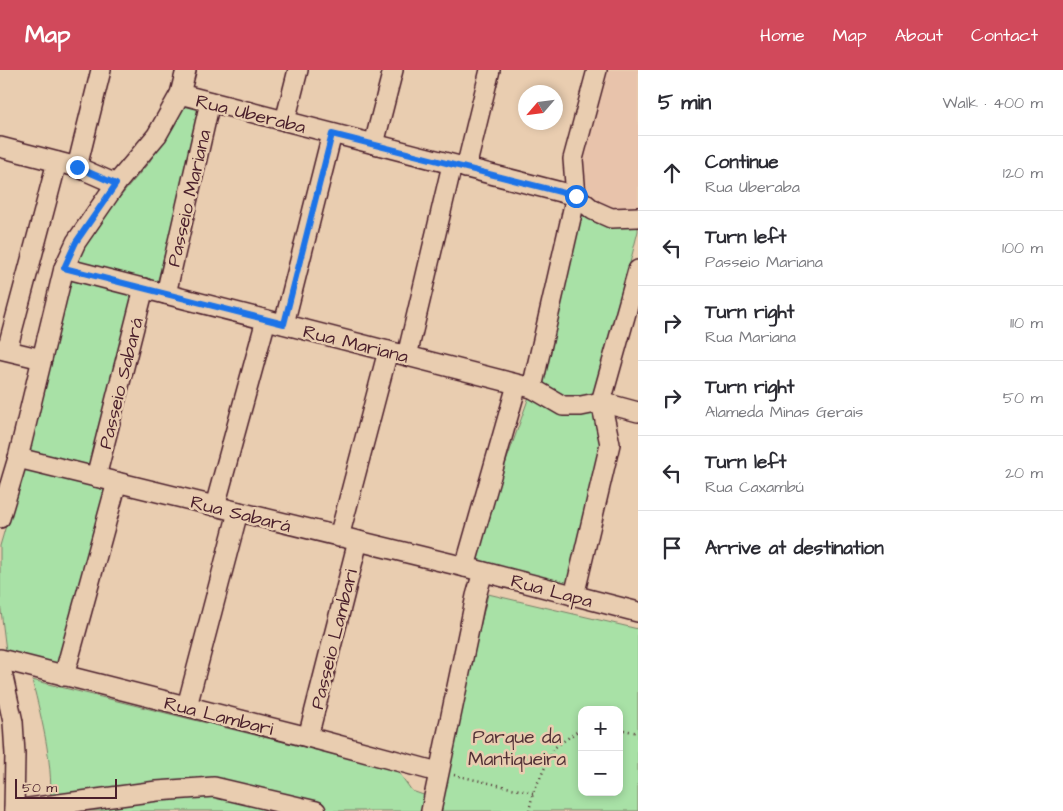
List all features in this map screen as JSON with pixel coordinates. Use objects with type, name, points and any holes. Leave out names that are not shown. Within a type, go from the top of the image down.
[{"type":"street","points":[[77,167],[101,70]]},
{"type":"street","points":[[0,518],[18,458],[64,268],[76,242],[116,184],[157,135],[180,94],[186,70]]},
{"type":"street","points":[[285,121],[298,70]]},
{"type":"street","points":[[374,144],[393,70]]},
{"type":"street","points":[[407,356],[459,166],[490,70]]},
{"type":"street","points":[[431,811],[476,596],[474,570],[576,196],[573,159],[597,70]]},
{"type":"street","name":"Rua Uberaba","points":[[180,94],[576,196],[593,210],[611,218],[638,217]]},
{"type":"street","name":"Passeio Mariana","points":[[166,294],[210,102]]},
{"type":"street","points":[[284,324],[332,134]]},
{"type":"street","points":[[0,147],[77,167],[116,184]]},
{"type":"street","points":[[42,359],[4,350],[57,162]]},
{"type":"street","name":"Rua Mariana","points":[[64,268],[524,386],[563,406],[582,406],[601,402]]},
{"type":"street","points":[[574,596],[610,444],[601,402],[638,270]]},
{"type":"street","name":"Passeio Sabará","points":[[96,477],[144,288]]},
{"type":"street","points":[[215,506],[266,320]]},
{"type":"street","points":[[339,537],[388,351]]},
{"type":"street","points":[[601,402],[638,412]]},
{"type":"street","name":"Rua Sabará","points":[[18,458],[474,570]]},
{"type":"street","points":[[64,676],[117,482]]},
{"type":"street","points":[[187,706],[238,512]]},
{"type":"street","name":"Passeio Lambari","points":[[308,737],[358,541]]},
{"type":"street","name":"Rua Lapa","points":[[474,570],[638,612]]},
{"type":"street","points":[[0,661],[13,722],[15,754],[14,810],[157,791],[214,787],[316,811]]},
{"type":"street","name":"Rua Lambari","points":[[0,661],[187,706],[438,772]]},
{"type":"path","points":[[623,730],[638,733]]},
{"type":"path","points":[[528,811],[533,793],[554,748],[578,731]]},
{"type":"path","points":[[438,772],[533,793]]},
{"type":"shaded area","points":[[604,70],[638,70],[638,213],[608,212],[582,188],[581,159]]},
{"type":"green space","points":[[181,104],[203,107],[156,287],[74,266],[95,227],[150,161]]},
{"type":"green space","points":[[580,209],[596,223],[616,227],[638,222],[638,231],[597,395],[563,403],[538,379]]},
{"type":"green space","points":[[67,279],[136,296],[93,470],[24,454]]},
{"type":"green space","points":[[531,391],[598,408],[603,445],[569,589],[473,564],[475,550]]},
{"type":"green space","points":[[23,467],[106,489],[57,667],[6,651],[0,602],[0,546]]},
{"type":"green space","name":"Parque da Mantiqueira","points":[[488,594],[638,629],[638,811],[50,811],[49,761],[44,729],[32,680],[397,770],[412,791],[438,800]]},
{"type":"route","points":[[77,167],[116,184],[76,242],[64,268],[284,324],[332,134],[576,196]]}]
